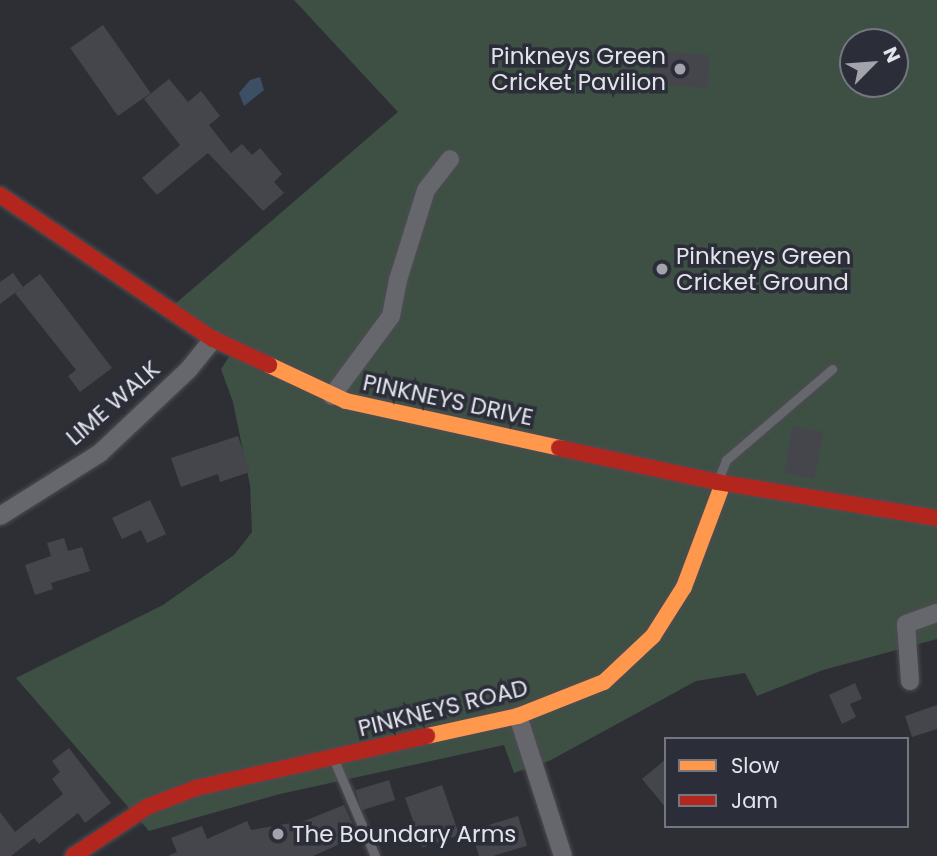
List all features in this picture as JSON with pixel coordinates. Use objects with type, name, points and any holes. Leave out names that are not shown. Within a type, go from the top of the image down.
[{"type":"street","points":[[332,396],[391,316],[398,280],[426,190],[450,159]]},
{"type":"street","name":"PINKNEYS DRIVE","points":[[0,195],[213,339],[332,396],[720,482],[937,518]]},
{"type":"street","name":"LIME WALK","points":[[0,516],[100,453],[189,369],[213,339]]},
{"type":"street","name":"PINKNEYS ROAD","points":[[73,856],[148,807],[196,788],[518,716],[604,682],[653,636],[684,587],[720,482]]},
{"type":"street","points":[[910,681],[906,624],[937,613]]},
{"type":"street","points":[[518,716],[563,856]]},
{"type":"lane","points":[[720,482],[726,460],[832,369]]},
{"type":"lane","points":[[333,758],[375,856]]},
{"type":"green space","points":[[294,0],[937,0],[937,639],[823,670],[757,696],[745,673],[696,681],[549,761],[514,773],[504,745],[280,794],[149,831],[16,678],[163,605],[234,555],[252,532],[250,485],[233,402],[221,369],[233,351],[175,304],[398,112]]},
{"type":"water","points":[[260,77],[264,90],[244,106],[239,93],[250,80]]},
{"type":"building","points":[[103,25],[151,93],[118,116],[70,48]]},
{"type":"building","name":"Pinkneys Green Cricket Pavilion","points":[[653,51],[710,55],[708,88],[651,84]]},
{"type":"building","points":[[169,79],[188,102],[201,91],[220,116],[209,125],[231,153],[242,144],[252,155],[260,148],[282,174],[274,182],[284,193],[263,211],[208,153],[157,195],[142,178],[180,145],[144,99]]},
{"type":"building","points":[[13,273],[23,287],[0,304],[0,282]]},
{"type":"building","points":[[40,274],[112,368],[80,392],[68,376],[76,370],[15,293]]},
{"type":"building","points":[[793,426],[823,432],[814,479],[784,473]]},
{"type":"building","points":[[238,436],[250,472],[220,482],[218,474],[181,487],[171,458]]},
{"type":"building","points":[[150,500],[166,534],[147,543],[141,530],[122,539],[112,518]]},
{"type":"building","points":[[64,538],[68,551],[82,547],[90,571],[51,583],[53,589],[35,595],[25,565],[51,556],[47,543]]},
{"type":"building","points":[[855,683],[862,699],[850,704],[856,717],[842,724],[829,695]]},
{"type":"building","points":[[937,705],[937,729],[912,737],[905,716]]},
{"type":"building","points":[[69,748],[111,803],[85,823],[78,813],[39,844],[34,838],[11,856],[0,856],[0,812],[15,832],[63,794],[52,779],[60,772],[52,761]]},
{"type":"building","points":[[664,761],[664,806],[642,779]]},
{"type":"building","points":[[389,780],[395,800],[362,810],[356,790]]},
{"type":"building","points":[[442,785],[459,835],[422,848],[405,798]]},
{"type":"building","points":[[344,805],[358,836],[313,856],[168,856],[177,852],[171,838],[202,826],[207,839],[247,821],[251,830],[291,823],[292,826]]},
{"type":"building","points":[[518,816],[527,846],[493,856],[479,856],[471,830]]},
{"type":"traffic: slow","points":[[269,365],[346,401],[559,448]]},
{"type":"traffic: slow","points":[[427,736],[518,716],[604,682],[653,636],[684,587],[723,483]]},
{"type":"traffic: jam","points":[[0,195],[213,339],[269,365]]},
{"type":"traffic: jam","points":[[559,448],[717,482],[937,518]]},
{"type":"traffic: jam","points":[[73,856],[147,807],[196,788],[427,736]]},
{"type":"place","name":"Pinkneys Green Cricket Pavilion","points":[[680,69]]},
{"type":"place","name":"Pinkneys Green Cricket Ground","points":[[662,269]]},
{"type":"place","name":"The Boundary Arms","points":[[278,834]]}]
